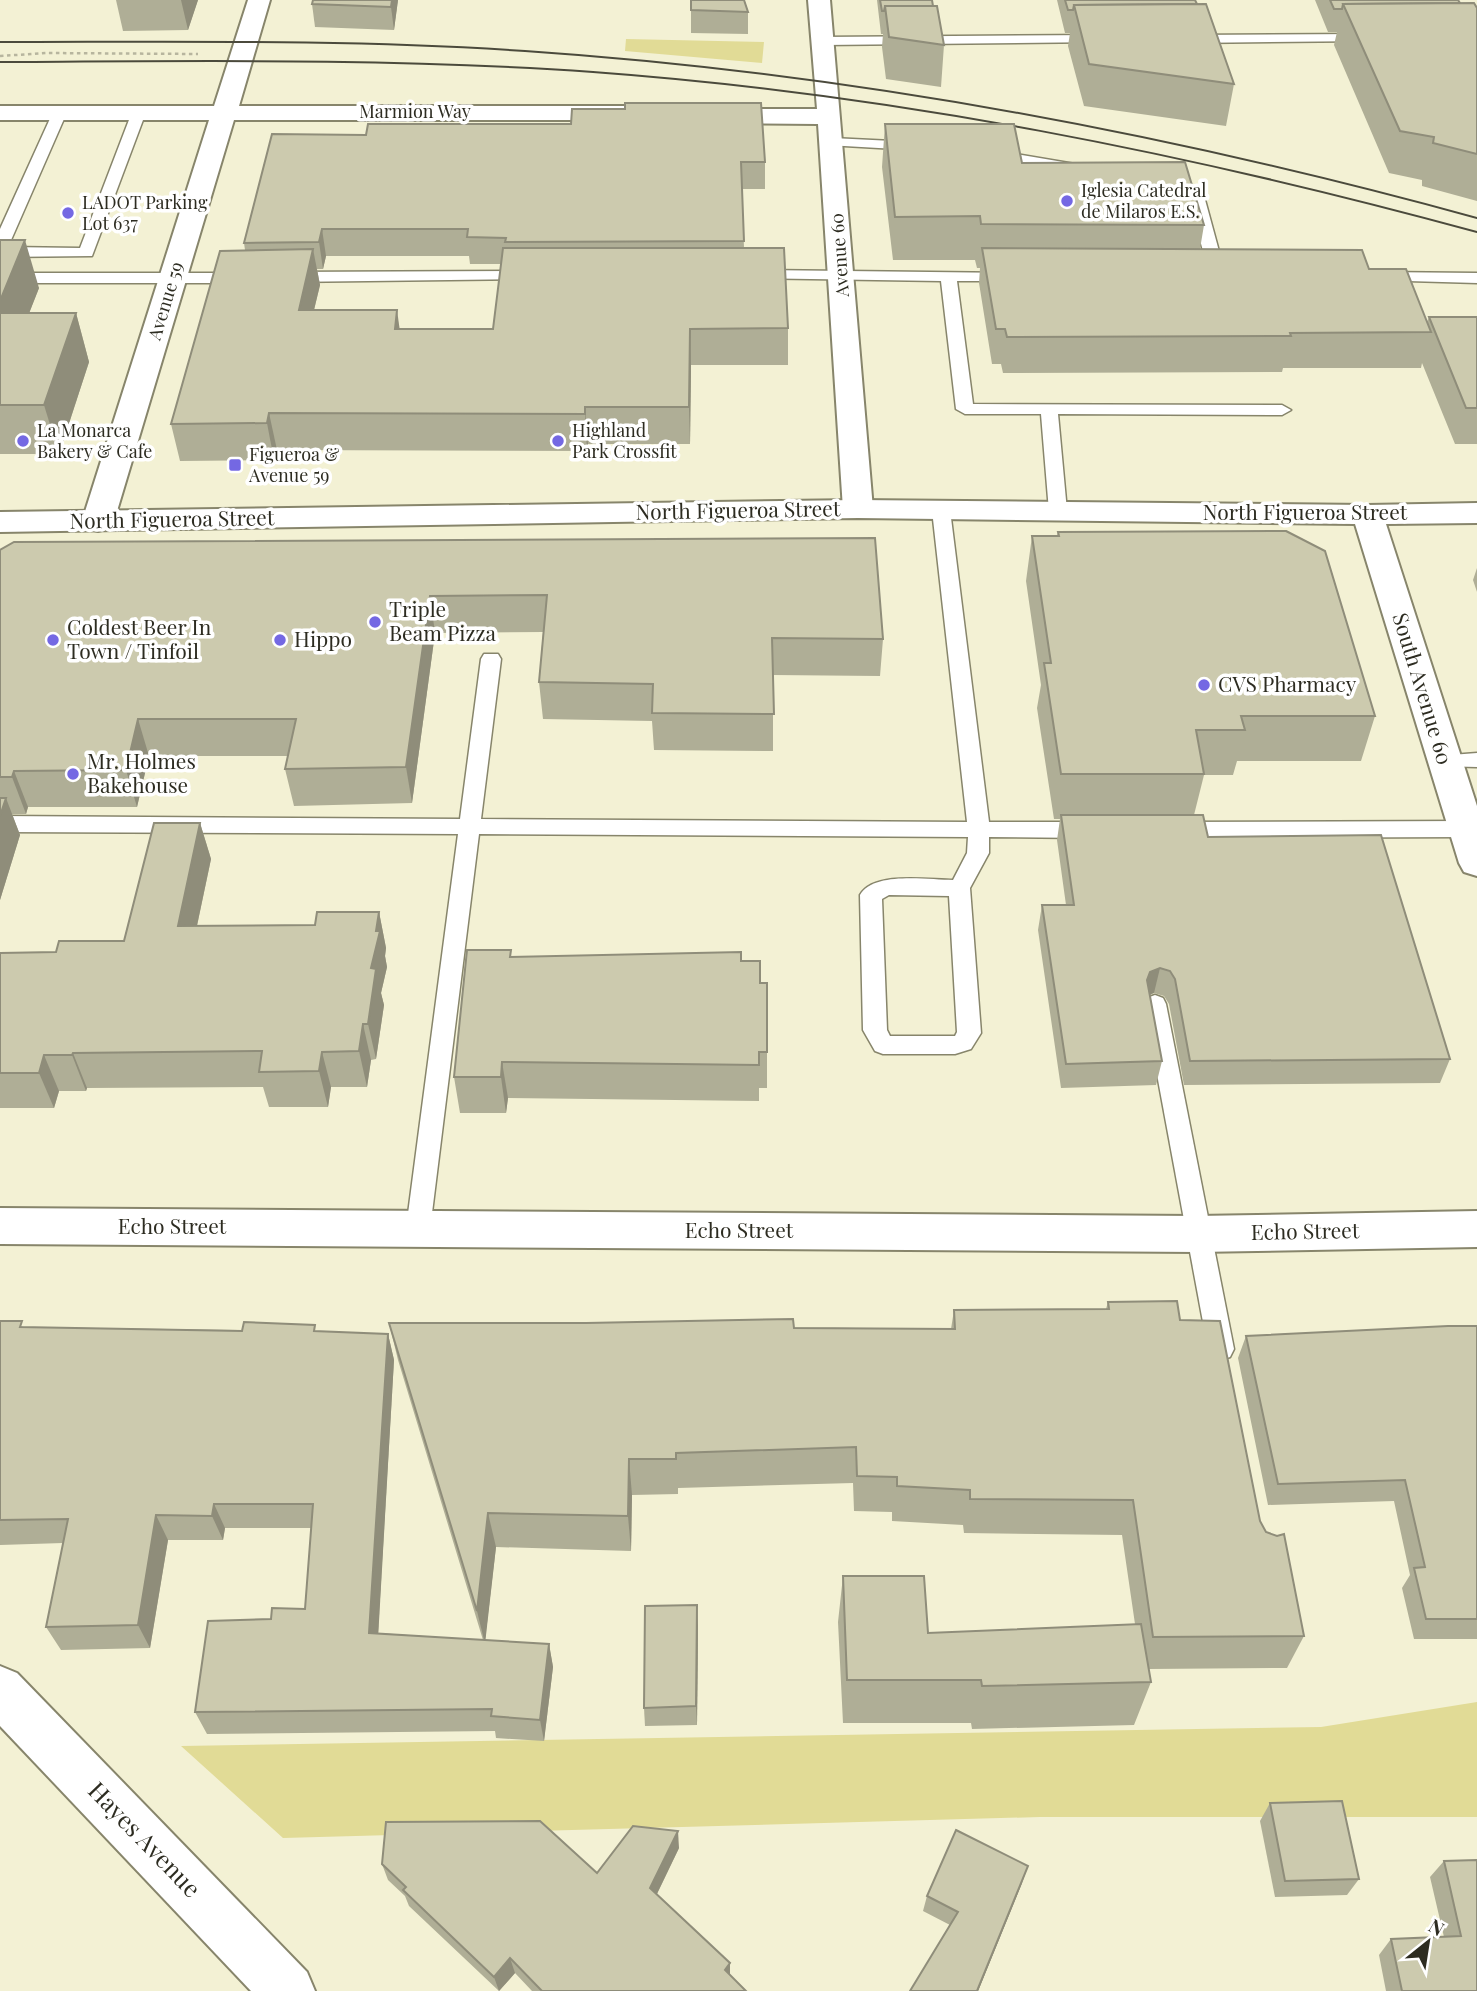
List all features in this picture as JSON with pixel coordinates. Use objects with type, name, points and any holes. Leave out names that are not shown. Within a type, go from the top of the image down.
[{"type":"street","name":"Avenue 59","points":[[99,521],[222,112],[259,0]]},
{"type":"street","name":"Avenue 60","points":[[818,0],[831,129],[858,509]]},
{"type":"street","name":"Marmion Way","points":[[0,113],[651,114]]},
{"type":"street","points":[[692,116],[831,129]]},
{"type":"street","name":"North Figueroa Street","points":[[0,522],[858,509],[1477,513]]},
{"type":"street","name":"South Avenue 60","points":[[1368,514],[1461,760],[1466,829],[1477,863]]},
{"type":"street","name":"Echo Street","points":[[0,1226],[1197,1234],[1477,1229]]},
{"type":"street","name":"Hayes Avenue","points":[[0,1690],[288,1991]]},
{"type":"lane","points":[[1178,39],[1383,38]]},
{"type":"lane","points":[[823,41],[1110,39]]},
{"type":"lane","points":[[60,112],[0,249],[86,253],[139,112]]},
{"type":"lane","points":[[831,129],[935,148]]},
{"type":"lane","points":[[975,152],[1014,156],[1092,173]]},
{"type":"lane","points":[[1157,187],[1196,196],[1218,277]]},
{"type":"lane","points":[[744,275],[1029,276]]},
{"type":"lane","points":[[948,275],[965,409],[1282,410]]},
{"type":"lane","points":[[0,278],[549,276]]},
{"type":"lane","points":[[1368,277],[1477,278]]},
{"type":"lane","points":[[1049,410],[1058,512]]},
{"type":"lane","points":[[942,510],[979,830],[978,853],[959,888],[969,1033],[963,1043],[955,1045],[883,1045],[874,1030],[871,895],[885,887],[959,888]]},
{"type":"lane","points":[[418,1229],[491,659]]},
{"type":"lane","points":[[0,824],[1104,830]]},
{"type":"lane","points":[[1160,830],[1466,829]]},
{"type":"lane","points":[[1155,1004],[1224,1368]]},
{"type":"path","points":[[0,56],[47,53],[241,54]]},
{"type":"shaded area","points":[[626,39],[764,42],[762,63],[625,51]]},
{"type":"shaded area","points":[[1477,1702],[1477,1817],[1040,1817],[283,1838],[181,1746],[1321,1727]]},
{"type":"building","points":[[313,0],[392,0],[391,7],[312,4]]},
{"type":"building","points":[[691,0],[744,0],[748,12],[691,10]]},
{"type":"building","points":[[880,0],[932,0],[933,6],[885,6],[882,11]]},
{"type":"building","points":[[1065,0],[1195,0],[1197,4],[1074,5],[1073,10],[1068,10]]},
{"type":"building","points":[[1330,0],[1458,0],[1460,3],[1343,4],[1342,9],[1334,9]]},
{"type":"building","points":[[1474,3],[1477,8],[1477,154],[1433,143],[1434,137],[1400,131],[1343,4]]},
{"type":"building","points":[[1206,4],[1234,84],[1089,64],[1074,5]]},
{"type":"building","points":[[885,6],[937,6],[944,45],[889,37]]},
{"type":"building","points":[[625,103],[761,103],[765,162],[741,162],[744,241],[505,242],[506,238],[467,237],[468,229],[322,229],[319,242],[244,243],[272,134],[366,135],[368,124],[571,124],[572,109],[625,109]]},
{"type":"building","points":[[885,124],[1014,124],[1022,163],[1185,162],[1204,225],[981,224],[980,216],[895,217]]},
{"type":"building","points":[[0,240],[25,240],[0,301]]},
{"type":"building","points":[[503,248],[784,248],[788,328],[690,329],[689,407],[585,407],[585,414],[269,413],[267,423],[171,424],[220,251],[313,249],[299,310],[397,310],[395,329],[493,329]]},
{"type":"building","points":[[982,248],[1362,250],[1369,269],[1406,269],[1431,332],[1290,333],[1291,336],[1007,337],[1005,329],[996,329]]},
{"type":"building","points":[[0,313],[76,313],[44,405],[0,405]]},
{"type":"building","points":[[1429,317],[1477,317],[1477,408],[1466,408]]},
{"type":"building","name":"CVS Pharmacy","points":[[1286,531],[1325,551],[1375,716],[1241,716],[1245,730],[1196,730],[1204,774],[1061,774],[1044,663],[1051,663],[1032,536],[1059,536],[1058,532]]},
{"type":"building","points":[[875,538],[883,639],[772,638],[774,714],[652,713],[653,684],[539,682],[547,595],[430,596],[406,767],[285,769],[296,719],[138,719],[126,770],[14,771],[12,777],[0,777],[0,550],[14,542]]},
{"type":"building","points":[[0,798],[6,798],[0,816]]},
{"type":"building","points":[[1061,815],[1203,815],[1208,837],[1381,835],[1450,1059],[1190,1061],[1175,979],[1170,971],[1160,968],[1150,972],[1147,980],[1162,1061],[1066,1064],[1042,905],[1074,905]]},
{"type":"building","points":[[154,823],[200,823],[178,926],[315,925],[317,912],[379,912],[376,931],[380,931],[371,968],[376,969],[368,1024],[363,1024],[359,1051],[322,1052],[319,1071],[259,1072],[262,1051],[44,1055],[39,1073],[0,1073],[0,953],[56,952],[59,941],[124,941]]},
{"type":"building","points":[[467,950],[511,950],[510,957],[741,952],[741,961],[760,961],[760,983],[767,983],[767,1052],[759,1052],[759,1065],[502,1062],[501,1077],[454,1077]]},
{"type":"building","points":[[1177,1301],[1180,1320],[1220,1321],[1260,1521],[1266,1532],[1277,1536],[1284,1534],[1304,1636],[1153,1637],[1133,1500],[970,1499],[970,1490],[897,1486],[897,1477],[857,1476],[856,1447],[676,1453],[676,1459],[629,1459],[628,1516],[488,1513],[477,1611],[389,1323],[793,1319],[794,1328],[955,1329],[954,1310],[1109,1309],[1108,1302]]},
{"type":"building","points":[[0,1321],[22,1321],[20,1327],[242,1331],[244,1322],[315,1325],[314,1331],[388,1334],[369,1633],[549,1644],[540,1720],[491,1716],[492,1709],[195,1712],[208,1621],[271,1619],[272,1608],[305,1609],[313,1504],[214,1504],[212,1516],[156,1515],[138,1625],[46,1627],[68,1519],[0,1520]]},
{"type":"building","points":[[1477,1326],[1477,1619],[1426,1619],[1414,1568],[1425,1567],[1405,1480],[1278,1484],[1246,1336]]},
{"type":"building","points":[[843,1576],[924,1576],[928,1633],[1141,1624],[1151,1682],[982,1686],[981,1680],[847,1680]]},
{"type":"building","points":[[697,1605],[696,1706],[644,1708],[645,1606]]},
{"type":"building","points":[[1342,1801],[1359,1879],[1285,1881],[1270,1803]]},
{"type":"building","points":[[540,1821],[597,1873],[633,1826],[678,1831],[650,1888],[730,1963],[725,1970],[746,1991],[542,1991],[510,1958],[494,1977],[403,1890],[406,1887],[382,1864],[386,1822]]},
{"type":"building","points":[[956,1830],[1028,1866],[977,1991],[910,1991],[958,1912],[927,1896]]},
{"type":"building","points":[[1477,1860],[1477,1991],[1402,1991],[1391,1939],[1461,1936],[1444,1861]]},
{"type":"tram line","points":[[0,42],[262,42],[459,47],[646,61],[767,74],[1006,110],[1124,133],[1360,187],[1477,218]]},
{"type":"tram line","points":[[0,62],[296,61],[445,64],[593,72],[705,82],[928,111],[1149,152],[1368,203],[1477,232]]},
{"type":"place","name":"Iglesia Catedral de Milaros E.S.","points":[[1067,201]]},
{"type":"place","name":"LADOT Parking Lot 637","points":[[68,213]]},
{"type":"place","name":"La Monarca Bakery & Cafe","points":[[23,441]]},
{"type":"place","name":"Highland Park Crossfit","points":[[558,441]]},
{"type":"place","name":"Figueroa & Avenue 59","points":[[235,465]]},
{"type":"place","name":"Triple Beam Pizza","points":[[375,622]]},
{"type":"place","name":"Coldest Beer In Town / Tinfoil","points":[[53,640]]},
{"type":"place","name":"Hippo","points":[[280,640]]},
{"type":"place","name":"CVS Pharmacy","points":[[1204,685]]},
{"type":"place","name":"Mr. Holmes Bakehouse","points":[[73,774]]}]
